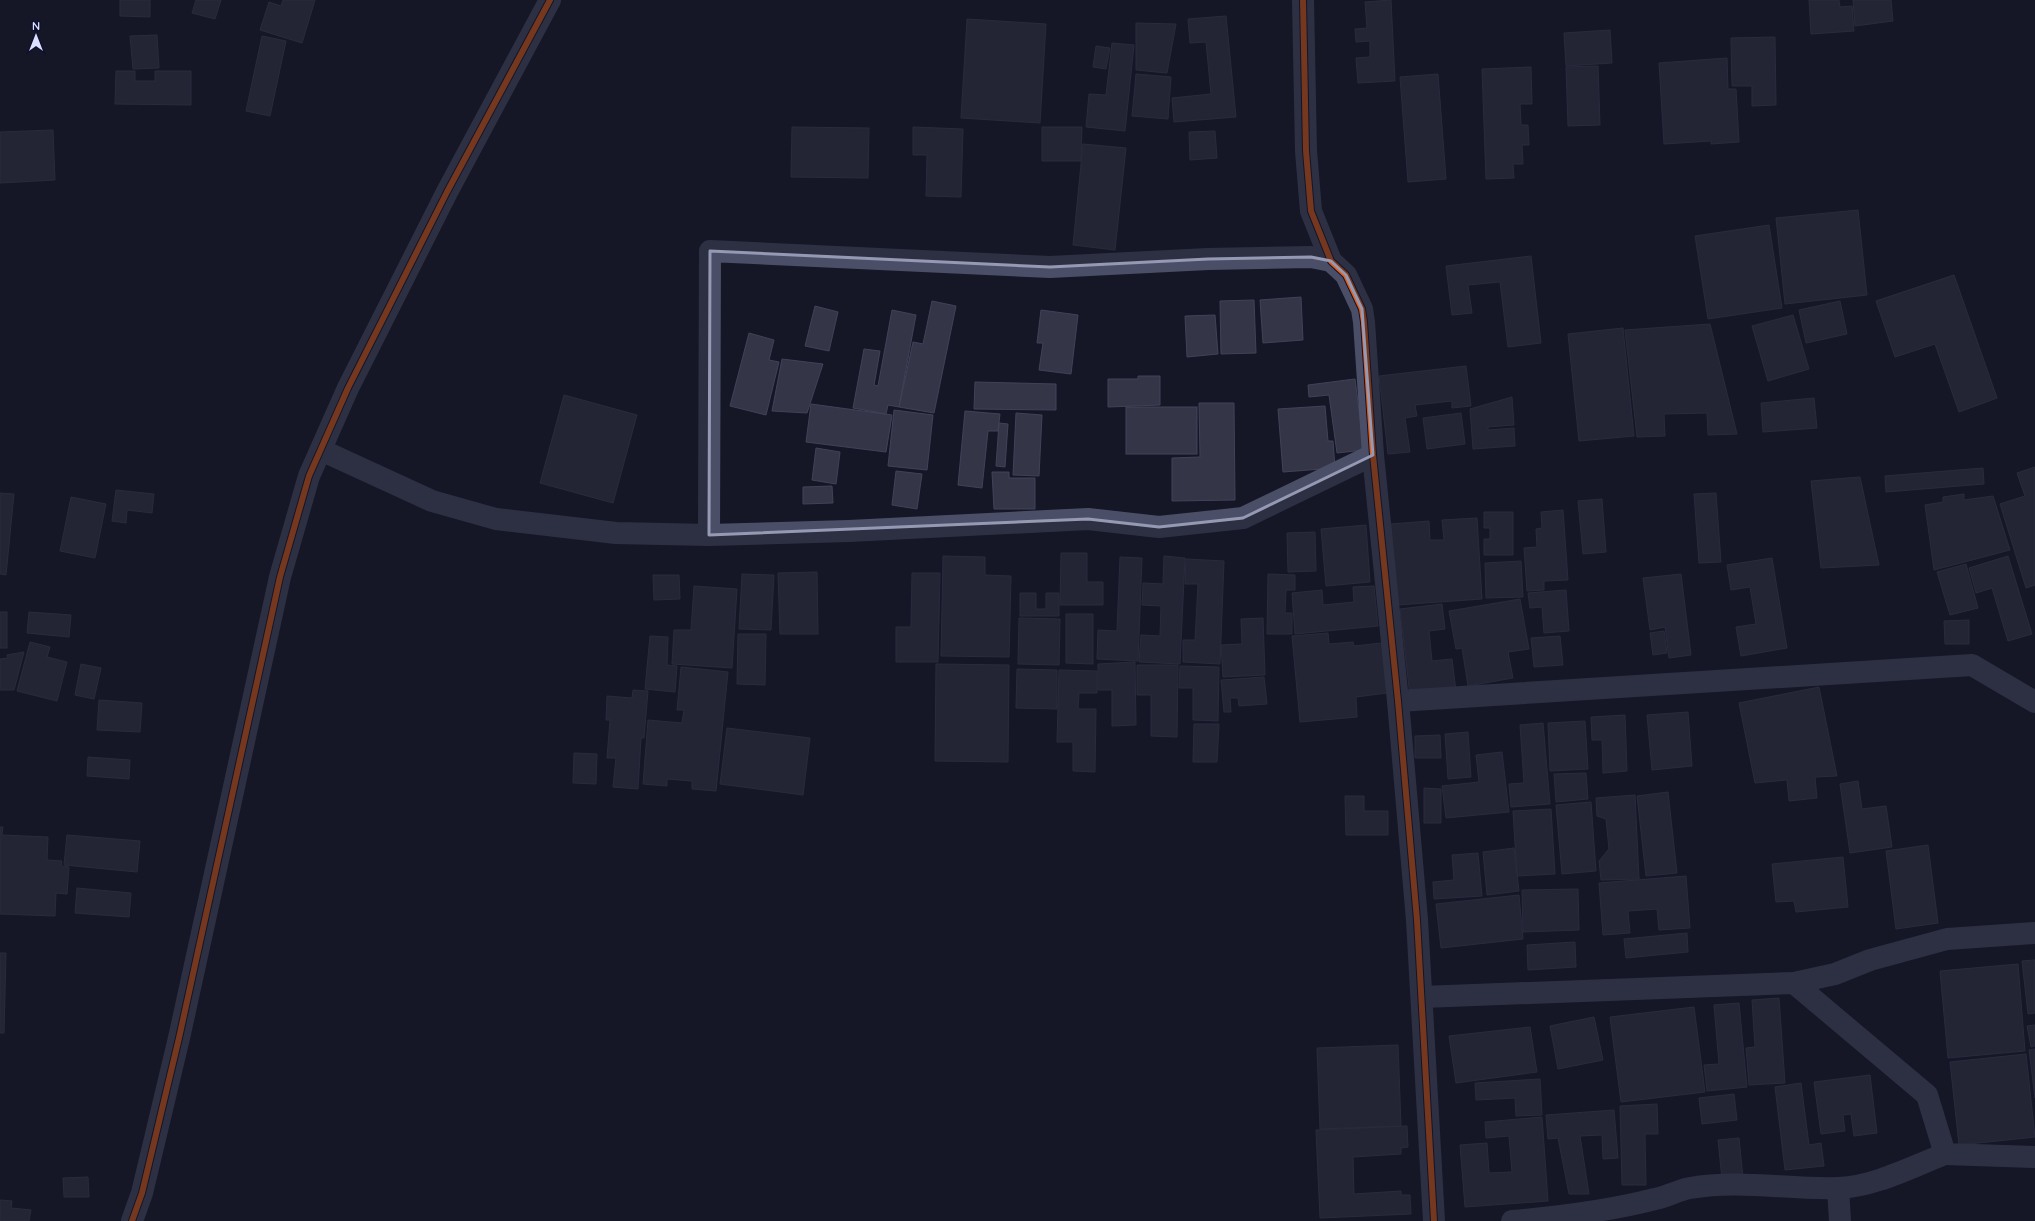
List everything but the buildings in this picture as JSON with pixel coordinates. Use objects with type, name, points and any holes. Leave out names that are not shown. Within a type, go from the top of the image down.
[{"type":"street","points":[[132,1221],[142,1193],[178,1038],[280,577],[309,476],[348,388],[447,192],[550,0]]},
{"type":"street","points":[[1303,0],[1306,151],[1311,212],[1331,261],[1346,275],[1362,309],[1373,455],[1398,701],[1422,997],[1434,1221]]},
{"type":"street","points":[[709,536],[710,251],[1050,267],[1208,258],[1310,257],[1331,261]]},
{"type":"street","points":[[321,450],[432,501],[496,519],[616,532],[709,536],[849,531],[1088,519],[1159,527],[1242,518],[1373,455]]},
{"type":"street","points":[[1398,701],[1972,665],[2035,702]]},
{"type":"street","points":[[1422,997],[1794,983],[1836,974],[1870,960],[1947,939],[2035,933]]},
{"type":"street","points":[[1794,983],[1928,1095],[1945,1154]]},
{"type":"street","points":[[1512,1221],[1574,1216],[1657,1199],[1689,1188],[1715,1185],[1754,1184],[1838,1188],[1867,1184],[1945,1154],[2035,1157]]},
{"type":"street","points":[[1838,1188],[1840,1221]]},
{"type":"highlighted area","points":[[710,251],[1050,267],[1208,259],[1311,257],[1331,261],[1346,275],[1362,309],[1373,455],[1243,518],[1159,527],[1088,519],[709,535]]},
{"type":"cycle path","points":[[132,1221],[142,1193],[179,1038],[280,577],[309,476],[348,388],[447,192],[550,0]]},
{"type":"cycle path","points":[[1303,0],[1306,151],[1311,211],[1331,261],[1346,275],[1362,309],[1364,322],[1373,455],[1398,701],[1417,920],[1434,1221]]}]
